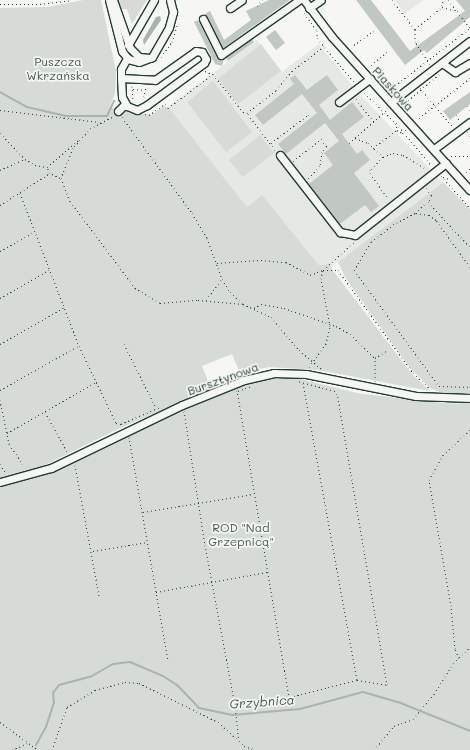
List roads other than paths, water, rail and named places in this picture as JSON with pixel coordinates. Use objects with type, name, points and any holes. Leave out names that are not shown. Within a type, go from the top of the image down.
[{"type":"street","points":[[109,0],[121,50],[127,58],[142,62],[153,55],[171,23],[173,12],[170,0]]},
{"type":"street","points":[[113,0],[128,44],[139,57],[146,58],[153,55]]},
{"type":"street","points":[[127,58],[124,52],[154,0]]},
{"type":"street","points":[[230,8],[242,0]]},
{"type":"street","points":[[309,8],[321,0]]},
{"type":"street","points":[[203,19],[221,55],[300,1]]},
{"type":"street","name":"Piaskowa","points":[[300,1],[309,8],[370,79],[470,190]]},
{"type":"street","points":[[391,102],[434,69],[444,66],[470,41]]},
{"type":"street","points":[[121,78],[146,81],[158,79],[195,51],[200,51],[205,57],[203,63],[144,108],[132,109],[125,104],[122,97],[121,78],[121,68],[127,58]]},
{"type":"street","points":[[444,66],[455,72],[470,63]]},
{"type":"street","points":[[339,102],[370,79]]},
{"type":"street","points":[[118,111],[125,104]]},
{"type":"street","points":[[434,149],[470,122]]},
{"type":"street","points":[[280,155],[340,232],[355,235],[422,183],[438,174],[446,163]]},
{"type":"street","name":"Bursztynowa","points":[[0,482],[51,468],[126,430],[244,380],[274,373],[441,398],[470,398]]},
{"type":"waterway","points":[[0,92],[27,107],[66,116],[107,116],[114,101]]},
{"type":"waterway","name":"Grzybnica","points":[[36,745],[46,727],[54,703],[53,693],[59,685],[92,676],[113,664],[130,662],[163,676],[177,685],[199,708],[232,715],[300,709],[363,692],[398,702],[470,731]]},
{"type":"park label","name":"Puszcza Wkrzańska","points":[[58,69]]},
{"type":"park label","name":"ROD \"Nad Grzepnicą\"","points":[[241,535]]}]
